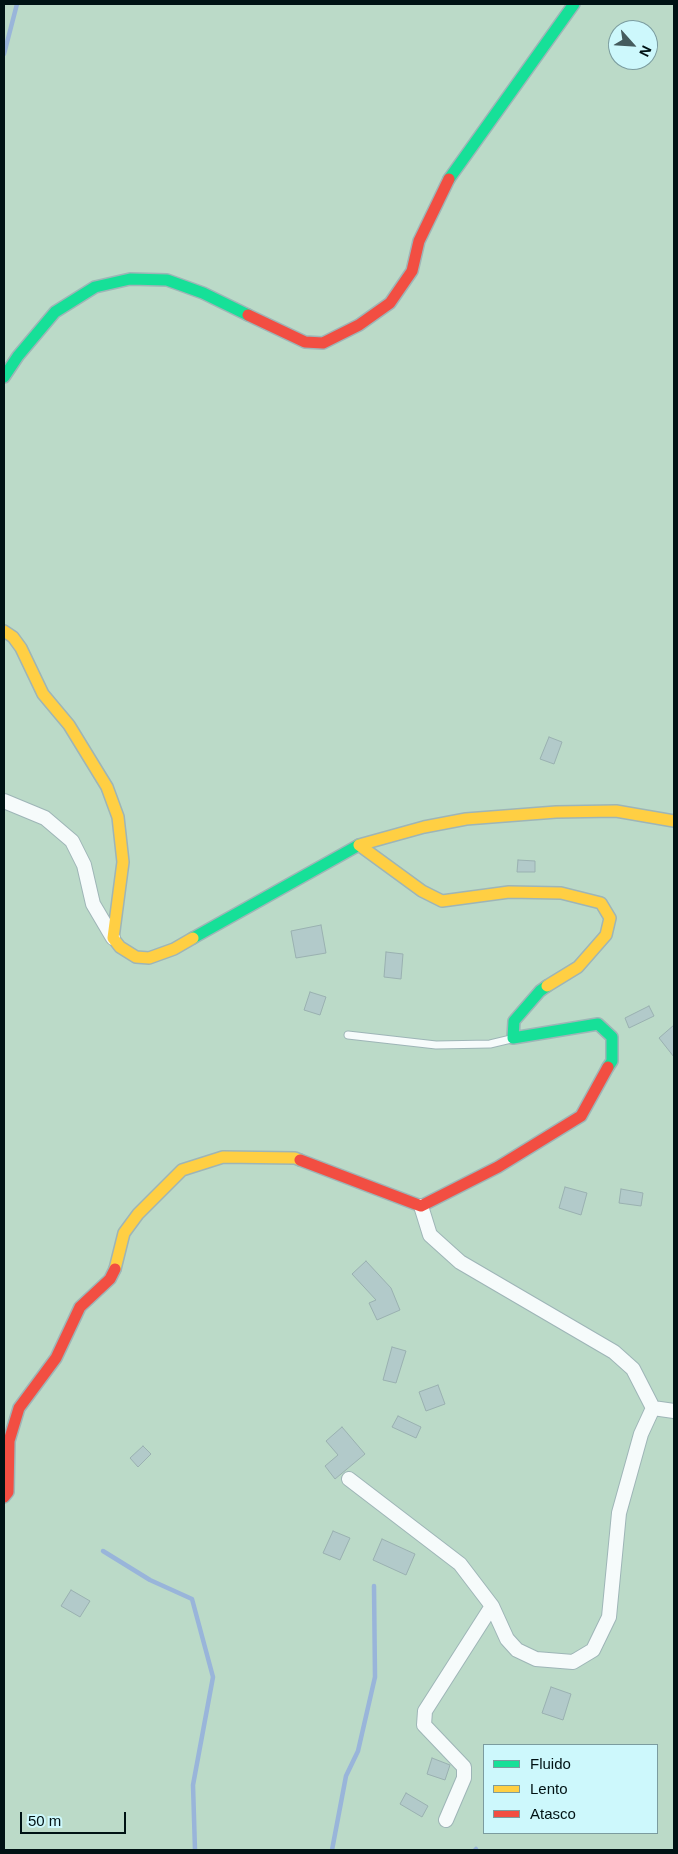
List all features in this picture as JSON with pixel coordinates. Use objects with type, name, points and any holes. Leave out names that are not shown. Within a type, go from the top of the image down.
[{"type":"street","points":[[4,377],[18,356],[55,312],[95,287],[130,279],[167,280],[203,293],[305,342],[323,343],[359,325],[390,303],[412,270],[419,241],[430,215],[450,178],[574,4]]},
{"type":"street","points":[[4,630],[13,637],[21,648],[43,694],[70,725],[107,787],[118,818],[123,862],[113,938]]},
{"type":"street","points":[[4,801],[45,818],[72,840],[84,865],[93,904],[113,938],[120,947],[136,957],[149,958],[174,949],[359,845],[424,827],[466,820],[539,814],[616,811],[674,821]]},
{"type":"street","points":[[4,1497],[8,1492],[9,1440],[19,1408],[56,1358],[80,1306],[110,1279],[118,1263],[124,1233],[138,1214],[182,1170],[223,1157],[295,1158],[421,1206],[498,1167],[581,1116],[612,1061],[612,1037],[598,1024],[513,1038],[514,1021],[540,992],[578,967],[606,935],[610,918],[601,903],[561,894],[509,892],[442,901],[422,891],[359,845]]},
{"type":"street","points":[[421,1206],[430,1235],[460,1262],[614,1352],[633,1369],[653,1408]]},
{"type":"street","points":[[653,1408],[674,1411]]},
{"type":"street","points":[[349,1479],[460,1564],[492,1606],[507,1639],[517,1650],[536,1659],[573,1662],[592,1650],[609,1617],[619,1513],[641,1434],[653,1408]]},
{"type":"street","points":[[446,1820],[464,1778],[464,1767],[424,1725],[425,1712],[492,1606]]},
{"type":"lane","points":[[348,1035],[436,1045],[490,1044],[513,1038]]},
{"type":"green space","points":[[4,4],[674,4],[674,1850],[4,1850]]},
{"type":"building","points":[[549,737],[562,742],[554,764],[540,759]]},
{"type":"building","points":[[518,860],[535,861],[535,872],[517,872]]},
{"type":"building","points":[[321,925],[326,953],[296,958],[291,931]]},
{"type":"building","points":[[386,952],[403,954],[401,979],[384,977]]},
{"type":"building","points":[[310,992],[326,997],[320,1015],[304,1010]]},
{"type":"building","points":[[649,1006],[654,1016],[629,1028],[625,1018]]},
{"type":"building","points":[[674,1025],[674,1057],[659,1038]]},
{"type":"building","points":[[565,1187],[587,1193],[581,1215],[559,1208]]},
{"type":"building","points":[[621,1189],[643,1193],[641,1206],[619,1203]]},
{"type":"building","points":[[366,1261],[391,1288],[400,1310],[377,1320],[369,1303],[376,1300],[352,1274]]},
{"type":"building","points":[[392,1347],[406,1351],[396,1383],[383,1380]]},
{"type":"building","points":[[438,1385],[445,1404],[426,1411],[419,1392]]},
{"type":"building","points":[[398,1416],[421,1427],[416,1438],[392,1427]]},
{"type":"building","points":[[342,1427],[365,1454],[335,1479],[325,1466],[338,1455],[326,1441]]},
{"type":"building","points":[[143,1446],[151,1454],[138,1467],[130,1458]]},
{"type":"building","points":[[333,1531],[350,1538],[340,1560],[323,1553]]},
{"type":"building","points":[[382,1539],[415,1554],[406,1575],[373,1560]]},
{"type":"building","points":[[71,1590],[90,1601],[80,1617],[61,1606]]},
{"type":"building","points":[[551,1687],[571,1694],[563,1720],[542,1713]]},
{"type":"building","points":[[432,1758],[450,1765],[445,1780],[427,1774]]},
{"type":"building","points":[[406,1793],[428,1806],[422,1817],[400,1804]]},
{"type":"waterway","points":[[4,54],[17,4]]},
{"type":"waterway","points":[[103,1551],[150,1580],[192,1599],[213,1677],[193,1785],[195,1850]]},
{"type":"waterway","points":[[332,1850],[346,1776],[358,1751],[375,1677],[374,1586]]},
{"type":"traffic: fast","points":[[449,179],[574,4]]},
{"type":"traffic: fast","points":[[4,377],[18,356],[55,312],[95,287],[130,279],[167,280],[203,293],[248,315]]},
{"type":"traffic: fast","points":[[193,938],[359,845]]},
{"type":"traffic: fast","points":[[547,986],[540,991],[514,1021],[513,1038],[598,1024],[612,1037],[612,1061],[608,1067]]},
{"type":"traffic: slow","points":[[4,631],[13,637],[21,648],[43,694],[69,725],[107,787],[118,817],[123,862],[113,938],[120,947],[136,957],[149,958],[174,949],[193,938]]},
{"type":"traffic: slow","points":[[359,845],[424,827],[466,819],[556,812],[616,811],[674,821]]},
{"type":"traffic: slow","points":[[359,845],[422,891],[442,901],[509,892],[561,893],[601,903],[610,918],[606,935],[578,967],[547,986]]},
{"type":"traffic: slow","points":[[115,1269],[124,1233],[138,1214],[182,1170],[223,1157],[295,1158],[300,1160]]},
{"type":"traffic: jam","points":[[248,315],[305,342],[323,343],[359,325],[390,303],[412,271],[419,241],[449,179]]},
{"type":"traffic: jam","points":[[300,1160],[421,1206],[498,1167],[581,1116],[608,1067]]},
{"type":"traffic: jam","points":[[4,1497],[8,1492],[9,1441],[19,1408],[56,1358],[80,1307],[110,1279],[115,1269]]}]
